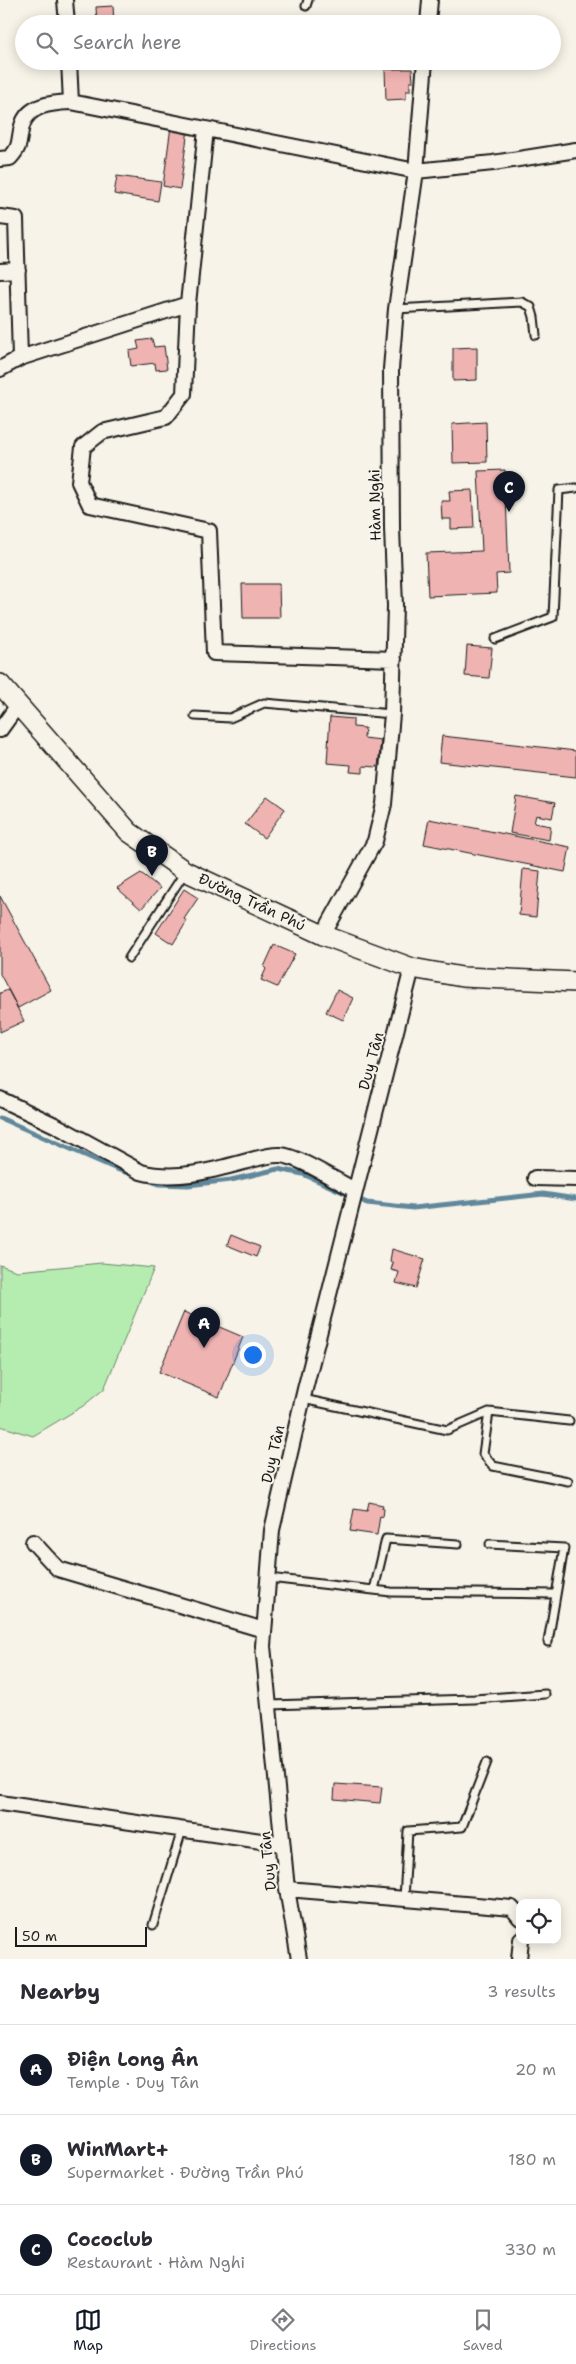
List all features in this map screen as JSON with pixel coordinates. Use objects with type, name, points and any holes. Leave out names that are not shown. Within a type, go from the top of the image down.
[{"type":"street","points":[[65,0],[66,15]]},
{"type":"street","points":[[429,15],[430,0]]},
{"type":"street","points":[[69,70],[71,102]]},
{"type":"street","name":"Hàm Nghi","points":[[323,935],[375,841],[384,804],[392,714],[395,606],[390,444],[391,369],[396,309],[416,171],[424,70]]},
{"type":"street","points":[[0,159],[10,158],[19,148],[22,125],[29,112],[50,103],[71,102],[416,171],[493,163],[576,150]]},
{"type":"street","points":[[206,129],[188,304],[184,394],[166,417],[102,432],[82,446],[79,482],[90,505],[209,531],[214,653],[394,658]]},
{"type":"street","points":[[0,217],[16,219],[20,358]]},
{"type":"street","points":[[0,271],[18,270]]},
{"type":"street","points":[[0,369],[20,358],[188,304]]},
{"type":"street","name":"Đường Trần Phú","points":[[0,684],[129,832],[185,872],[323,935],[412,968],[462,977],[576,982]]},
{"type":"street","points":[[0,730],[18,706]]},
{"type":"street","name":"Duy Tân","points":[[299,1959],[287,1889],[263,1646],[272,1530],[353,1196],[412,968]]},
{"type":"street","points":[[0,1099],[57,1126],[141,1172],[163,1176],[211,1171],[269,1156],[284,1155],[353,1196]]},
{"type":"street","points":[[535,1178],[576,1179]]},
{"type":"street","points":[[33,1542],[58,1569],[264,1630]]},
{"type":"street","points":[[0,1803],[282,1844]]},
{"type":"street","points":[[287,1889],[512,1908],[516,1913]]},
{"type":"street","points":[[519,1959],[521,1944]]},
{"type":"lane","points":[[396,309],[522,302],[530,307],[534,316],[536,335]]},
{"type":"lane","points":[[495,638],[553,617],[559,490],[576,488]]},
{"type":"lane","points":[[196,716],[230,718],[264,703],[392,714]]},
{"type":"lane","points":[[129,958],[185,872]]},
{"type":"lane","points":[[303,1399],[447,1430],[489,1412],[569,1420]]},
{"type":"lane","points":[[489,1412],[483,1454],[493,1466],[568,1482]]},
{"type":"lane","points":[[374,1590],[386,1539],[458,1544]]},
{"type":"lane","points":[[490,1544],[564,1548],[548,1642]]},
{"type":"lane","points":[[269,1578],[374,1590],[555,1594]]},
{"type":"lane","points":[[269,1705],[474,1699],[545,1694]]},
{"type":"lane","points":[[404,1899],[408,1831],[462,1827],[487,1762]]},
{"type":"lane","points":[[153,1925],[182,1830]]},
{"type":"green space","points":[[102,1263],[154,1268],[104,1389],[83,1406],[33,1436],[0,1426],[0,1265],[17,1271]]},
{"type":"building","points":[[113,6],[114,15],[96,15],[96,7]]},
{"type":"building","points":[[385,70],[412,70],[413,82],[410,82],[410,91],[406,91],[406,99],[386,100]]},
{"type":"building","points":[[171,126],[188,129],[180,189],[163,186]]},
{"type":"building","points":[[117,176],[161,182],[158,201],[114,194]]},
{"type":"building","points":[[152,339],[154,347],[164,346],[167,369],[156,370],[155,363],[131,366],[129,351],[139,349],[137,341]]},
{"type":"building","points":[[477,347],[477,380],[453,381],[453,348]]},
{"type":"building","points":[[486,422],[487,462],[453,463],[452,424]]},
{"type":"building","points":[[505,470],[509,573],[496,574],[497,593],[428,596],[426,553],[482,551],[478,471]]},
{"type":"building","points":[[472,490],[474,528],[451,529],[451,519],[442,519],[441,501],[450,501],[449,491]]},
{"type":"building","points":[[242,584],[279,584],[280,618],[243,618]]},
{"type":"building","points":[[467,646],[492,648],[489,678],[465,676]]},
{"type":"building","points":[[330,717],[353,719],[353,727],[365,728],[364,738],[381,740],[378,767],[363,766],[363,773],[350,772],[351,765],[327,763]]},
{"type":"building","points":[[442,736],[576,751],[576,777],[439,762]]},
{"type":"building","points":[[267,796],[285,809],[264,838],[245,824]]},
{"type":"building","points":[[516,796],[555,803],[552,818],[536,815],[534,823],[551,826],[549,840],[510,833]]},
{"type":"building","points":[[429,819],[570,847],[565,872],[424,844]]},
{"type":"building","points":[[523,869],[540,871],[536,917],[519,915]]},
{"type":"building","points":[[141,873],[160,888],[141,909],[117,888]]},
{"type":"building","points":[[184,889],[198,898],[184,919],[187,921],[173,944],[156,933]]},
{"type":"building","points":[[0,896],[51,990],[18,1008],[0,974]]},
{"type":"building","points":[[274,945],[295,954],[277,987],[261,980],[266,969],[264,967]]},
{"type":"building","points":[[8,990],[24,1021],[0,1032],[0,993]]},
{"type":"building","points":[[337,990],[353,998],[343,1020],[326,1012]]},
{"type":"building","points":[[231,1235],[260,1247],[256,1257],[227,1245]]},
{"type":"building","points":[[392,1249],[425,1259],[416,1288],[396,1283],[399,1272],[391,1270],[393,1263],[390,1261]]},
{"type":"building","points":[[184,1312],[243,1337],[219,1397],[159,1372]]},
{"type":"building","points":[[369,1502],[383,1505],[382,1508],[384,1509],[383,1517],[380,1516],[377,1535],[350,1531],[354,1509],[367,1511]]},
{"type":"building","points":[[335,1784],[382,1787],[380,1803],[334,1799]]},
{"type":"waterway","points":[[0,1118],[119,1170],[159,1184],[188,1185],[231,1180],[278,1169],[303,1174],[367,1203],[413,1208],[543,1194],[576,1199]]},
{"type":"place","name":"Cococlub","points":[[509,512]]},
{"type":"place","name":"WinMart+","points":[[152,876]]},
{"type":"place","name":"Điện Long Ân","points":[[204,1348]]}]
